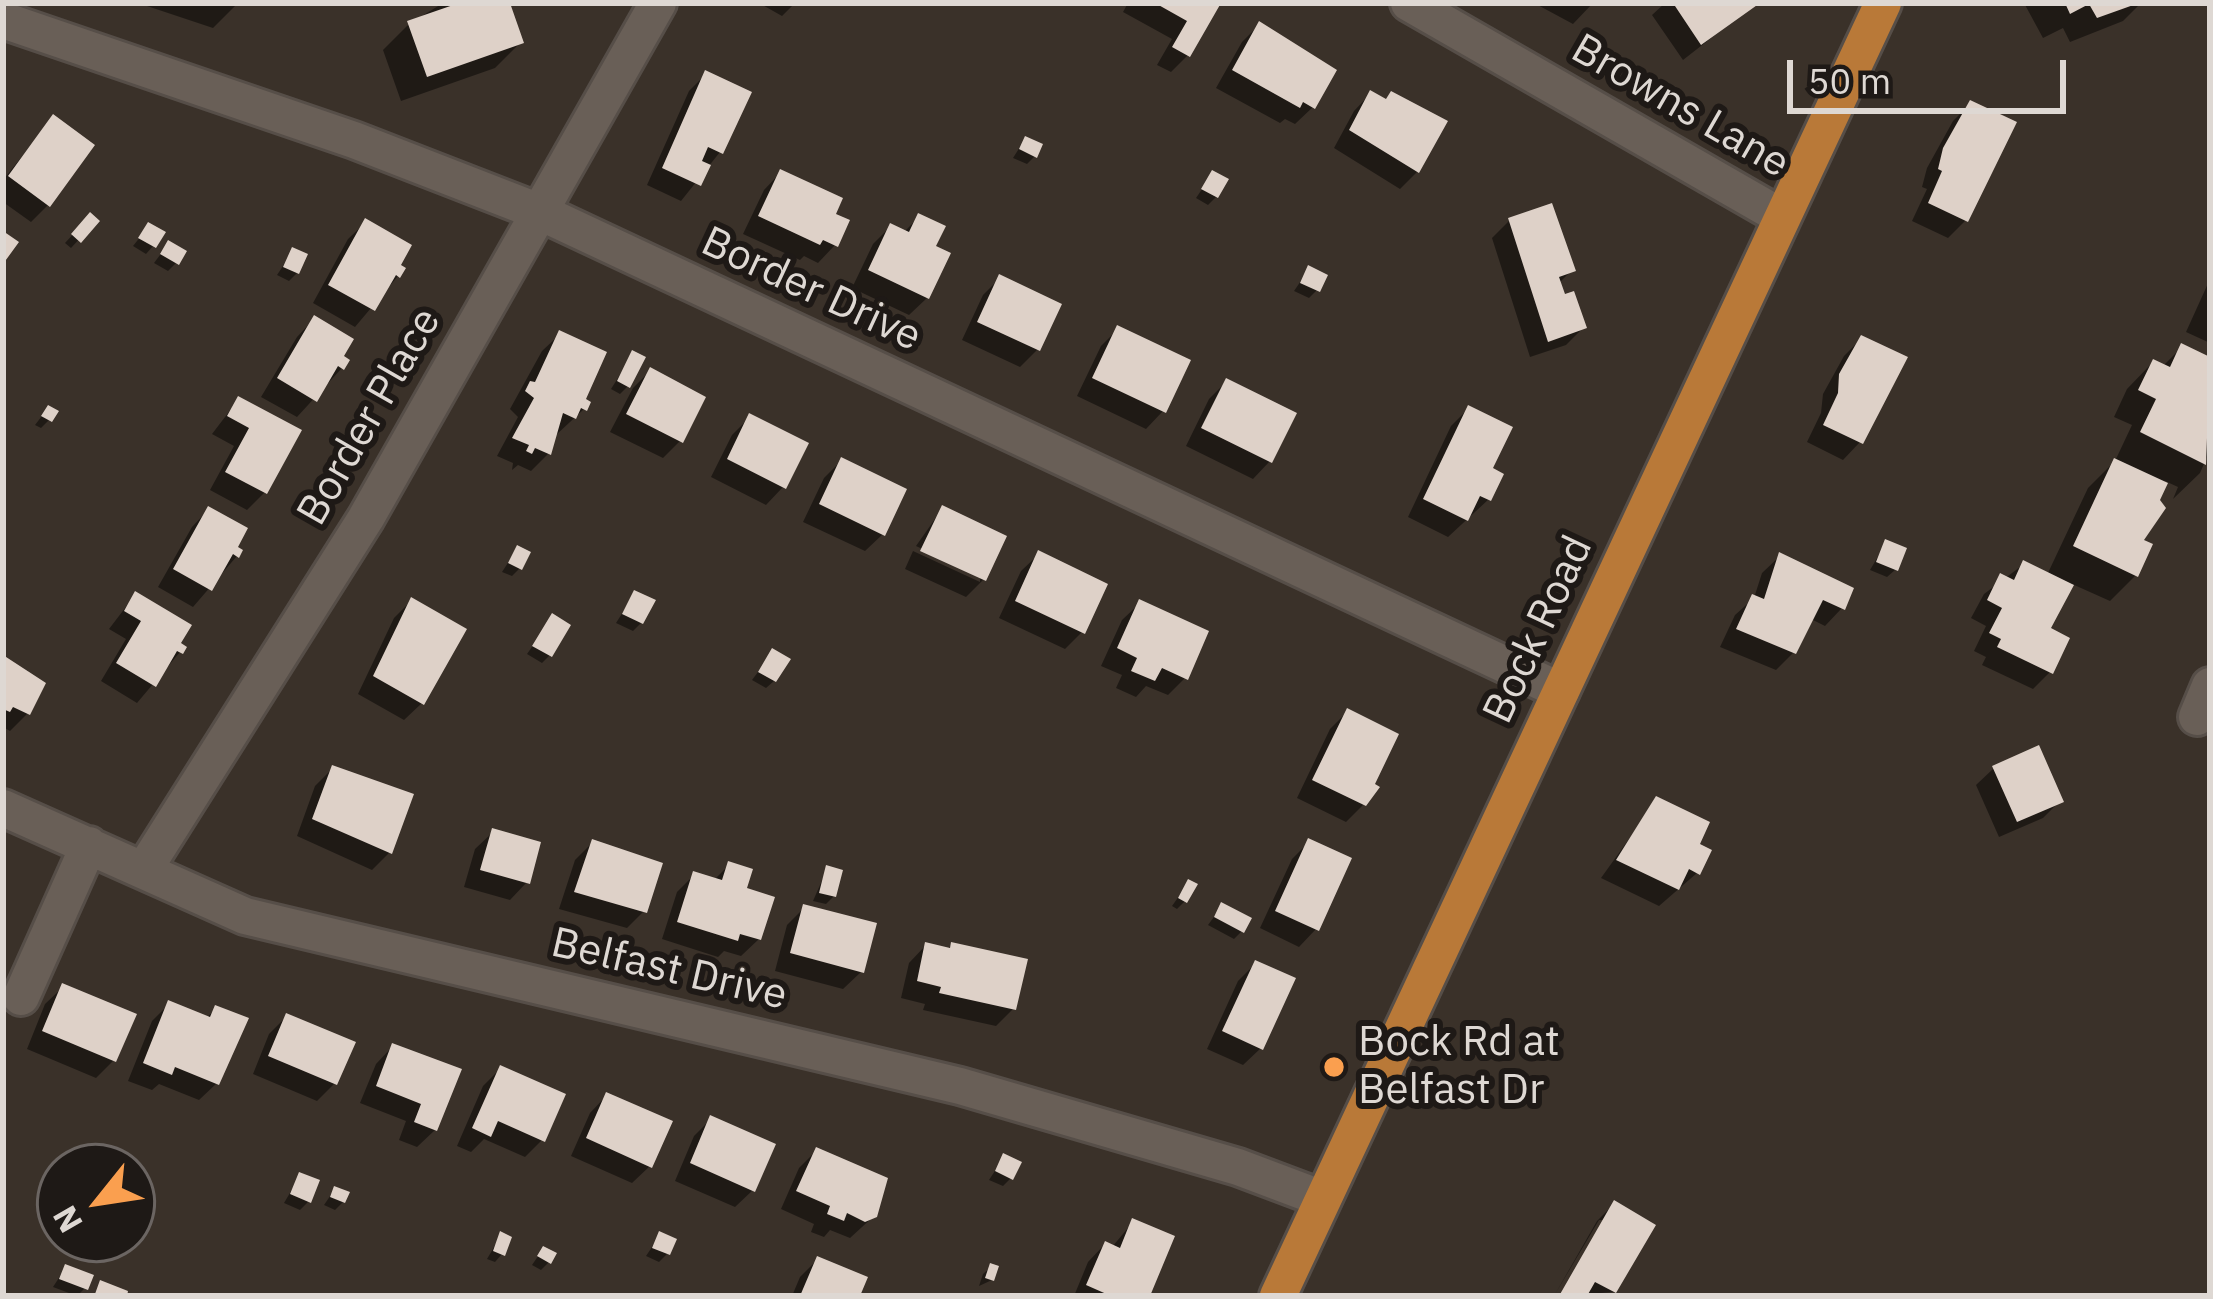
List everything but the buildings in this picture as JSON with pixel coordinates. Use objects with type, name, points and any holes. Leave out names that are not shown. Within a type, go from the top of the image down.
[{"type":"main road","name":"Bock Road","points":[[1278,1296],[1883,3]]},
{"type":"street","name":"Border Place","points":[[145,868],[367,518],[658,3]]},
{"type":"street","name":"Browns Lane","points":[[1409,3],[1782,217]]},
{"type":"street","name":"Border Drive","points":[[9,32],[354,140],[542,213],[1561,691]]},
{"type":"street","name":"Belfast Drive","points":[[3,808],[245,916],[961,1086],[1238,1167],[1323,1199]]},
{"type":"street","points":[[20,997],[89,844]]},
{"type":"place","name":"Bock Rd at Belfast Dr","points":[[1334,1067]]}]
